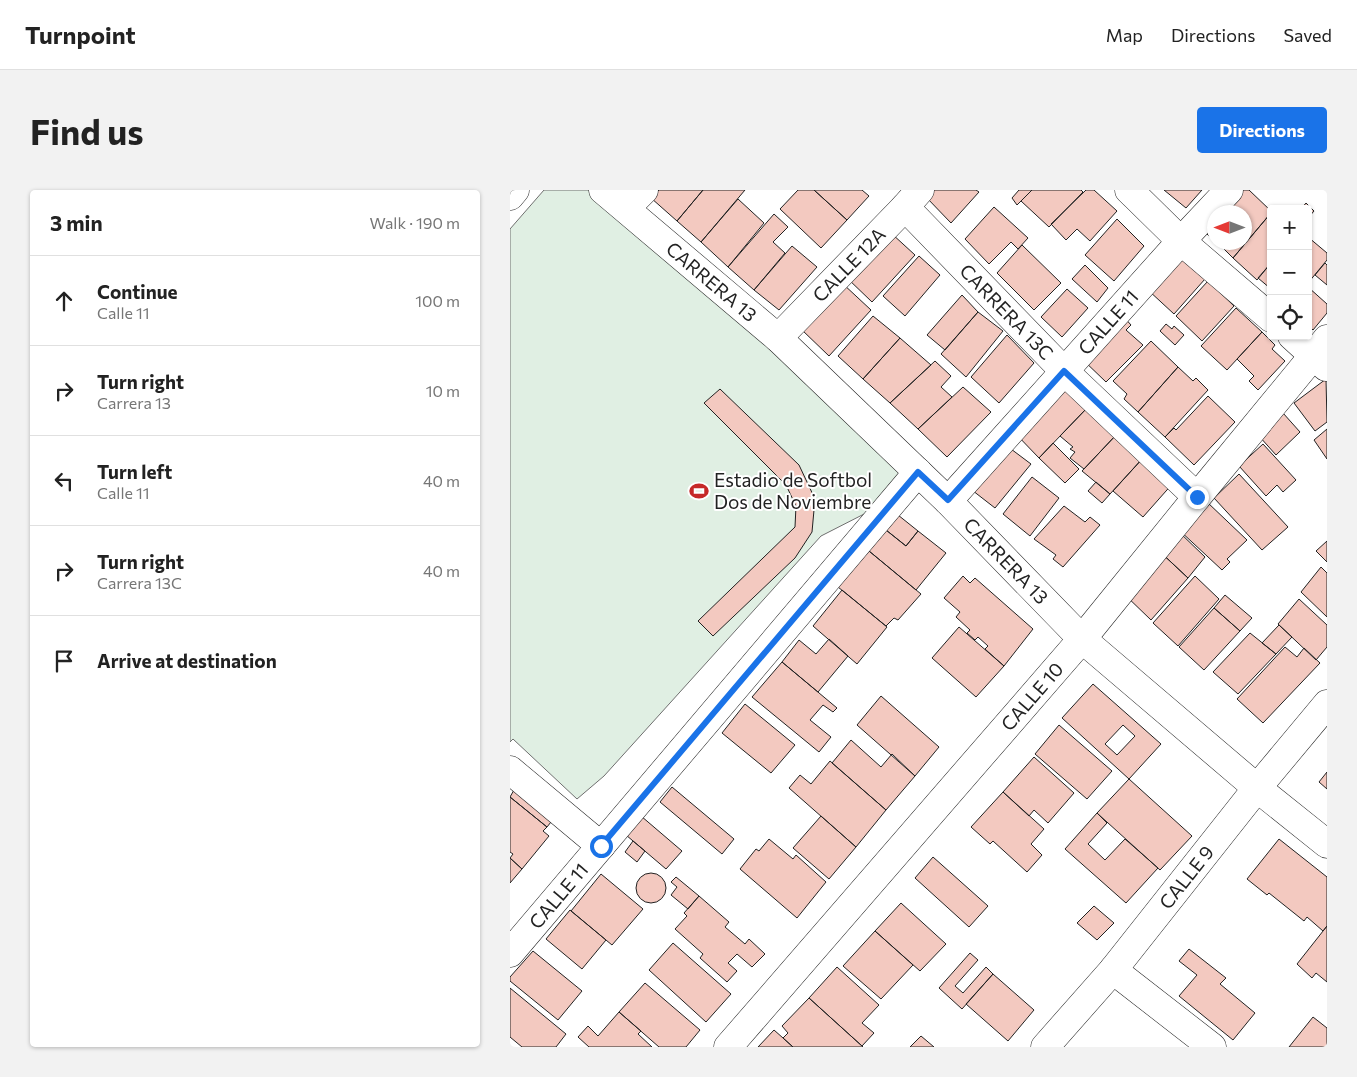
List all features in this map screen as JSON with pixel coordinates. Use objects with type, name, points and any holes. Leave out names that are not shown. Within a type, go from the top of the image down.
[{"type":"street","points":[[510,196],[515,190]]},
{"type":"street","name":"CARRERA 13","points":[[602,190],[635,199],[948,500],[1082,639],[1257,788],[1327,844]]},
{"type":"street","points":[[1129,190],[1181,241],[1267,315]]},
{"type":"street","name":"CALLE 11","points":[[948,500],[1229,190]]},
{"type":"street","name":"CALLE 12A","points":[[778,338],[913,199]]},
{"type":"street","name":"CARRERA 13C","points":[[913,199],[1064,371],[1197,497]]},
{"type":"street","points":[[1299,340],[1322,354]]},
{"type":"street","name":"CALLE 10","points":[[728,1047],[1082,639],[1197,497],[1322,354]]},
{"type":"street","name":"CALLE 11","points":[[510,953],[918,472]]},
{"type":"street","name":"CALLE 9","points":[[1045,1047],[1113,970],[1257,788],[1327,704]]},
{"type":"street","points":[[510,770],[601,846]]},
{"type":"street","points":[[1113,970],[1212,1047]]},
{"type":"green space","name":"Estadio de Softbol Dos de Noviembre","points":[[544,190],[595,190],[906,472],[870,511],[821,536],[604,776],[577,799],[513,739],[510,742],[510,229]]},
{"type":"building","points":[[659,190],[703,190],[677,221],[651,198]]},
{"type":"building","points":[[703,190],[745,190],[701,242],[677,221]]},
{"type":"building","points":[[798,190],[814,190],[847,220],[821,248],[780,209]]},
{"type":"building","points":[[814,190],[862,190],[869,196],[847,220]]},
{"type":"building","points":[[932,190],[976,190],[979,192],[951,223],[926,197]]},
{"type":"building","points":[[1019,190],[1032,190],[1017,205],[1012,198]]},
{"type":"building","points":[[1032,190],[1081,190],[1083,192],[1049,227],[1021,201]]},
{"type":"building","points":[[1086,190],[1094,190],[1117,211],[1090,241],[1077,229],[1066,240],[1051,224]]},
{"type":"building","points":[[1164,190],[1202,190],[1186,208]]},
{"type":"building","points":[[1241,190],[1249,190],[1267,207],[1267,218],[1252,236],[1252,205],[1228,205]]},
{"type":"building","points":[[738,199],[764,223],[728,267],[701,242]]},
{"type":"building","points":[[994,207],[1028,238],[1018,249],[1011,242],[989,264],[965,239]]},
{"type":"building","points":[[774,214],[788,227],[773,242],[785,253],[754,290],[728,267]]},
{"type":"building","points":[[1267,218],[1267,268],[1257,280],[1233,258],[1240,250],[1252,250],[1252,235]]},
{"type":"building","points":[[1117,219],[1144,246],[1114,281],[1085,255]]},
{"type":"building","points":[[891,233],[915,255],[872,302],[846,277]]},
{"type":"building","points":[[1312,240],[1327,253],[1327,260],[1312,278]]},
{"type":"building","points":[[1022,245],[1061,283],[1034,310],[997,273]]},
{"type":"building","points":[[792,246],[817,267],[779,310],[754,290]]},
{"type":"building","points":[[1225,250],[1240,250],[1233,258]]},
{"type":"building","points":[[1179,255],[1205,279],[1174,314],[1148,290]]},
{"type":"building","points":[[919,256],[940,275],[905,316],[883,296]]},
{"type":"building","points":[[1325,263],[1327,265],[1327,285],[1315,275]]},
{"type":"building","points":[[1085,265],[1108,288],[1097,302],[1072,279]]},
{"type":"building","points":[[1267,268],[1267,286],[1258,278]]},
{"type":"building","points":[[1208,281],[1234,306],[1202,341],[1176,316]]},
{"type":"building","points":[[842,283],[871,310],[829,356],[801,329]]},
{"type":"building","points":[[1067,289],[1088,308],[1062,337],[1041,317]]},
{"type":"building","points":[[1312,291],[1327,304],[1327,313],[1313,330]]},
{"type":"building","points":[[962,295],[978,312],[945,350],[927,335]]},
{"type":"building","points":[[1236,308],[1262,332],[1227,370],[1201,346]]},
{"type":"building","points":[[978,312],[1003,331],[966,377],[941,354]]},
{"type":"building","points":[[873,316],[900,338],[863,379],[838,356]]},
{"type":"building","points":[[1123,316],[1131,325],[1126,330],[1143,345],[1106,382],[1081,358]]},
{"type":"building","points":[[1166,324],[1172,329],[1174,326],[1184,335],[1175,345],[1160,331]]},
{"type":"building","points":[[1262,332],[1267,337],[1267,340],[1270,340],[1275,345],[1272,349],[1285,361],[1258,390],[1249,381],[1254,376],[1237,359]]},
{"type":"building","points":[[1007,335],[1034,363],[999,403],[971,377]]},
{"type":"building","points":[[900,338],[931,365],[890,403],[863,379]]},
{"type":"building","points":[[1151,341],[1178,367],[1138,412],[1124,399],[1127,394],[1113,381]]},
{"type":"building","points":[[935,361],[951,376],[941,387],[952,397],[918,429],[890,403]]},
{"type":"building","points":[[1178,367],[1193,381],[1196,378],[1208,390],[1165,437],[1138,412]]},
{"type":"building","points":[[1326,379],[1327,422],[1315,431],[1294,403]]},
{"type":"building","points":[[1060,381],[1087,408],[1039,458],[1013,431]]},
{"type":"building","points":[[963,387],[991,412],[947,457],[918,429]]},
{"type":"building","points":[[720,389],[799,465],[815,499],[812,532],[795,558],[713,636],[698,621],[795,527],[796,506],[786,485],[704,403]]},
{"type":"building","points":[[1208,396],[1235,422],[1194,465],[1165,437],[1174,428],[1176,430]]},
{"type":"building","points":[[1087,408],[1116,435],[1084,469],[1070,458],[1075,452],[1070,449],[1073,447],[1060,436]]},
{"type":"building","points":[[1283,413],[1300,432],[1276,455],[1259,436]]},
{"type":"building","points":[[1327,429],[1327,459],[1314,440]]},
{"type":"building","points":[[1117,434],[1143,458],[1110,494],[1082,471]]},
{"type":"building","points":[[1003,443],[1031,464],[995,508],[968,487]]},
{"type":"building","points":[[1053,443],[1079,469],[1065,483],[1039,458]]},
{"type":"building","points":[[1263,444],[1296,480],[1283,492],[1277,485],[1266,496],[1239,466]]},
{"type":"building","points":[[1143,458],[1174,482],[1143,517],[1113,491]]},
{"type":"building","points":[[1239,474],[1288,527],[1262,550],[1214,498]]},
{"type":"building","points":[[1032,477],[1059,498],[1030,536],[1003,514]]},
{"type":"building","points":[[1096,482],[1110,494],[1102,503],[1088,491]]},
{"type":"building","points":[[1207,502],[1247,540],[1227,559],[1230,562],[1222,570],[1178,529]]},
{"type":"building","points":[[1064,506],[1085,522],[1090,517],[1100,525],[1063,567],[1053,559],[1056,555],[1034,539]]},
{"type":"building","points":[[898,515],[918,531],[906,546],[886,530]]},
{"type":"building","points":[[886,530],[906,546],[918,531],[946,553],[916,590],[869,551]]},
{"type":"building","points":[[1177,530],[1205,557],[1188,578],[1156,548]]},
{"type":"building","points":[[1327,541],[1327,562],[1316,551]]},
{"type":"building","points":[[1156,548],[1188,578],[1151,620],[1122,592]]},
{"type":"building","points":[[869,551],[921,594],[898,620],[894,618],[886,626],[838,587]]},
{"type":"building","points":[[1321,567],[1327,573],[1327,617],[1301,592]]},
{"type":"building","points":[[963,576],[970,583],[975,578],[1033,629],[1004,666],[985,649],[988,646],[978,637],[975,640],[967,633],[970,630],[956,617],[960,612],[944,598]]},
{"type":"building","points":[[1195,576],[1219,599],[1178,646],[1153,623]]},
{"type":"building","points":[[842,590],[887,627],[857,664],[813,626]]},
{"type":"building","points":[[1225,595],[1252,618],[1240,631],[1214,608]]},
{"type":"building","points":[[1299,599],[1327,625],[1327,647],[1316,660],[1278,624]]},
{"type":"building","points":[[1214,608],[1240,631],[1204,670],[1179,647]]},
{"type":"building","points":[[1279,625],[1292,637],[1276,654],[1262,643]]},
{"type":"building","points":[[959,627],[1004,666],[976,697],[932,658]]},
{"type":"building","points":[[1250,633],[1276,654],[1238,694],[1213,672]]},
{"type":"building","points":[[829,639],[848,656],[818,692],[782,662],[799,640],[816,654]]},
{"type":"building","points":[[1285,647],[1297,657],[1304,648],[1320,663],[1263,723],[1237,699]]},
{"type":"building","points":[[782,662],[837,708],[833,712],[823,705],[810,720],[831,737],[819,752],[752,697]]},
{"type":"building","points":[[1093,684],[1161,744],[1129,779],[1062,718]],"holes":[[[1123,725],[1135,736],[1117,755],[1105,744]]]},
{"type":"building","points":[[881,696],[939,747],[915,776],[857,725]]},
{"type":"building","points":[[745,704],[795,745],[771,773],[722,733]]},
{"type":"building","points":[[1059,725],[1112,771],[1087,799],[1035,754]]},
{"type":"building","points":[[851,740],[881,767],[892,754],[915,776],[886,810],[832,763]]},
{"type":"building","points":[[1034,757],[1074,793],[1048,823],[1034,810],[1029,816],[1003,792]]},
{"type":"building","points":[[830,761],[886,810],[856,847],[789,788],[800,775],[811,784]]},
{"type":"building","points":[[1327,772],[1327,789],[1319,782]]},
{"type":"building","points":[[1129,779],[1192,836],[1160,870],[1097,813]]},
{"type":"building","points":[[672,787],[734,839],[722,854],[660,802]]},
{"type":"building","points":[[514,790],[551,822],[547,827],[510,797]]},
{"type":"building","points":[[1003,792],[1044,829],[1031,844],[1042,855],[1027,872],[993,841],[990,844],[971,827]]},
{"type":"building","points":[[510,797],[547,827],[543,831],[549,836],[522,869],[510,858],[513,854],[510,852]]},
{"type":"building","points":[[1097,813],[1107,823],[1088,844],[1105,860],[1125,839],[1158,868],[1126,903],[1065,849]]},
{"type":"building","points":[[641,816],[682,851],[666,869],[626,835]]},
{"type":"building","points":[[821,816],[856,847],[829,879],[793,848]]},
{"type":"building","points":[[769,839],[793,859],[796,855],[826,882],[797,918],[740,869],[756,849],[759,851]]},
{"type":"building","points":[[1279,839],[1327,877],[1327,926],[1323,931],[1307,917],[1304,921],[1269,893],[1267,895],[1247,879]]},
{"type":"building","points":[[633,841],[645,851],[637,862],[625,852]]},
{"type":"building","points":[[933,857],[988,906],[969,927],[915,878]]},
{"type":"building","points":[[510,858],[522,869],[510,883]]},
{"type":"building","points":[[651,873],[662,877],[666,888],[662,899],[651,903],[640,899],[636,888],[640,877]]},
{"type":"building","points":[[601,874],[643,909],[612,945],[571,911]]},
{"type":"building","points":[[676,877],[699,896],[688,909],[671,895],[677,887],[671,882]]},
{"type":"building","points":[[699,896],[729,922],[725,927],[745,944],[749,939],[765,954],[752,967],[737,954],[728,963],[737,971],[727,982],[700,958],[703,954],[675,929],[687,916],[684,913]]},
{"type":"building","points":[[901,903],[946,944],[920,971],[875,931]]},
{"type":"building","points":[[1094,906],[1114,923],[1097,940],[1077,923]]},
{"type":"building","points":[[570,910],[606,940],[582,969],[546,939]]},
{"type":"building","points":[[1327,926],[1327,982],[1316,973],[1312,978],[1297,964]]},
{"type":"building","points":[[875,931],[913,965],[881,999],[843,966]]},
{"type":"building","points":[[673,943],[731,994],[706,1022],[649,970]]},
{"type":"building","points":[[1189,949],[1226,978],[1220,984],[1255,1013],[1233,1040],[1179,996],[1197,975],[1179,961]]},
{"type":"building","points":[[533,951],[582,991],[558,1020],[510,981],[510,977]]},
{"type":"building","points":[[970,953],[978,960],[955,986],[963,993],[986,967],[993,974],[962,1009],[939,988]]},
{"type":"building","points":[[837,967],[879,1005],[862,1023],[874,1033],[862,1046],[809,998]]},
{"type":"building","points":[[993,974],[1034,1010],[1008,1041],[966,1004]]},
{"type":"building","points":[[645,983],[700,1030],[686,1047],[659,1047],[619,1012]]},
{"type":"building","points":[[510,988],[566,1034],[556,1047],[522,1047],[510,1037]]},
{"type":"building","points":[[809,998],[863,1047],[793,1047],[783,1038],[788,1033],[782,1026]]},
{"type":"building","points":[[619,1012],[641,1031],[638,1034],[652,1047],[589,1047],[578,1037],[588,1026],[598,1036]]},
{"type":"building","points":[[1313,1017],[1327,1028],[1327,1047],[1289,1047]]},
{"type":"building","points":[[774,1030],[783,1038],[793,1047],[758,1047]]},
{"type":"building","points":[[921,1036],[934,1047],[910,1047]]},
{"type":"place","name":"Estadio de Softbol Dos de Noviembre","points":[[699,491]]},
{"type":"route","points":[[601,846],[918,472],[948,500],[1064,371],[1197,497]]}]
